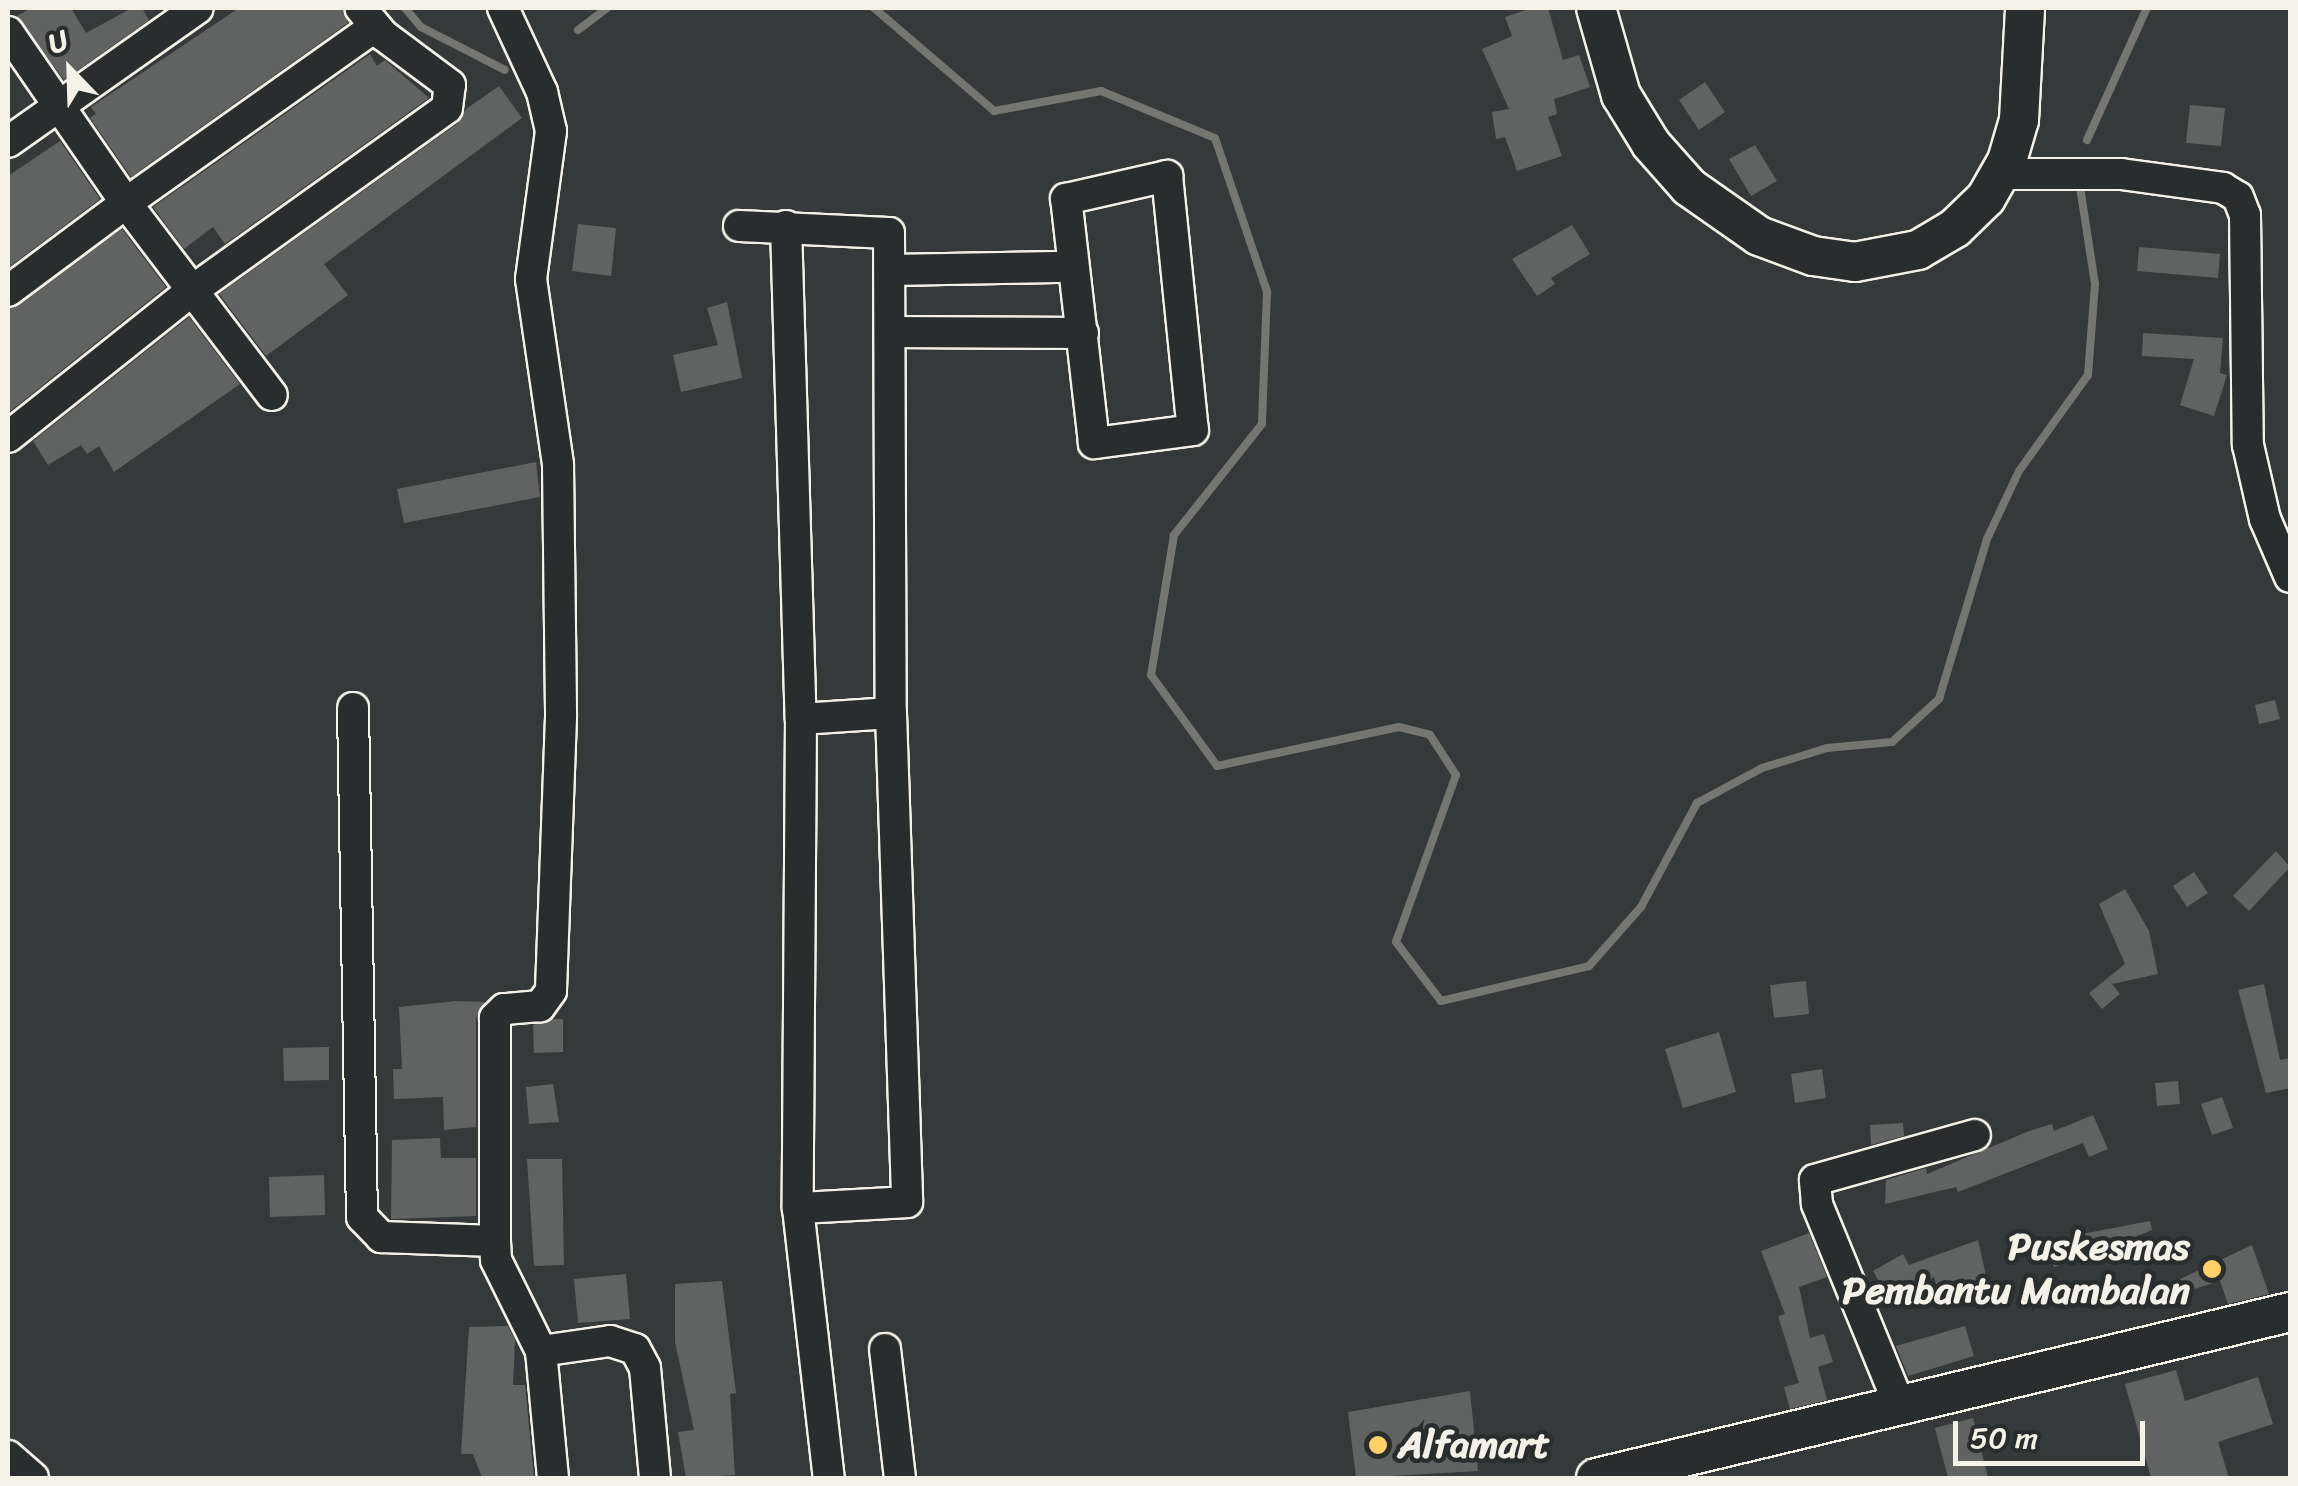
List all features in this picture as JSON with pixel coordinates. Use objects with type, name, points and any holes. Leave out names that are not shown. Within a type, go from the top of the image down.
[{"type":"street","points":[[8,142],[198,8]]},
{"type":"street","points":[[502,8],[542,92],[551,132],[531,279],[556,445],[562,551],[553,983],[544,1004],[504,1009],[496,1018],[494,1241],[496,1260],[541,1351],[553,1478]]},
{"type":"street","points":[[1596,8],[1610,68],[1650,144],[1710,205],[1786,247],[1855,262],[1908,253],[1963,221],[2001,174],[2019,120],[2025,8]]},
{"type":"street","points":[[8,291],[368,17],[450,85],[453,100],[193,290],[8,437]]},
{"type":"street","points":[[8,32],[126,203],[272,395]]},
{"type":"street","points":[[2001,174],[2120,174],[2223,188],[2241,201],[2248,445],[2262,507],[2290,577]]},
{"type":"street","points":[[1167,176],[1192,430],[1094,443],[1083,333],[1070,267],[1066,199],[1167,176]]},
{"type":"street","points":[[739,226],[890,233],[891,713],[906,1202],[798,1208]]},
{"type":"street","points":[[786,226],[801,719],[798,1208],[829,1478]]},
{"type":"street","points":[[890,270],[1070,267]]},
{"type":"street","points":[[890,332],[1083,333]]},
{"type":"street","points":[[353,708],[362,1217],[370,1231],[385,1237],[494,1241]]},
{"type":"street","points":[[801,719],[891,713]]},
{"type":"street","points":[[1901,1409],[1817,1204],[1815,1180],[1975,1135]]},
{"type":"street","points":[[1596,1478],[1901,1409],[2290,1312]]},
{"type":"street","points":[[541,1351],[616,1340],[636,1349],[645,1368],[656,1478]]},
{"type":"street","points":[[885,1349],[900,1478]]},
{"type":"street","points":[[8,1456],[33,1478]]},
{"type":"building","points":[[31,8],[71,8],[86,33],[132,8],[142,8],[149,20],[64,80],[17,16]]},
{"type":"building","points":[[239,8],[342,8],[348,23],[131,177],[90,118],[96,114],[91,107]]},
{"type":"building","points":[[1532,8],[1548,8],[1563,60],[1579,55],[1590,87],[1554,99],[1557,114],[1548,117],[1562,156],[1517,171],[1505,137],[1496,139],[1492,112],[1509,109],[1482,49],[1512,36],[1505,17]]},
{"type":"building","points":[[370,54],[377,66],[385,60],[429,98],[225,244],[213,227],[184,249],[153,207]]},
{"type":"building","points":[[1705,82],[1725,112],[1699,130],[1679,100]]},
{"type":"building","points":[[499,86],[522,118],[324,264],[348,295],[266,356],[219,294],[458,123],[466,109]]},
{"type":"building","points":[[2190,105],[2225,108],[2221,146],[2186,143]]},
{"type":"building","points":[[60,141],[100,199],[8,268],[8,176]]},
{"type":"building","points":[[1755,145],[1777,181],[1751,196],[1729,159]]},
{"type":"building","points":[[578,224],[616,228],[611,276],[572,271]]},
{"type":"building","points":[[1572,225],[1590,254],[1551,278],[1555,284],[1537,296],[1512,259]]},
{"type":"building","points":[[122,229],[166,287],[8,413],[8,309]]},
{"type":"building","points":[[2139,247],[2220,254],[2218,278],[2137,271]]},
{"type":"building","points":[[727,302],[742,378],[681,392],[673,355],[718,345],[707,308]]},
{"type":"building","points":[[189,317],[240,384],[114,472],[99,446],[87,454],[81,445],[48,465],[33,441]]},
{"type":"building","points":[[2143,333],[2223,338],[2220,373],[2227,375],[2214,416],[2180,405],[2194,359],[2142,356]]},
{"type":"building","points":[[536,462],[540,497],[404,523],[397,489]]},
{"type":"building","points":[[2275,700],[2280,719],[2259,724],[2255,705]]},
{"type":"building","points":[[2276,851],[2290,867],[2249,911],[2233,896]]},
{"type":"building","points":[[2194,872],[2208,893],[2187,907],[2173,886]]},
{"type":"building","points":[[2125,889],[2149,931],[2158,974],[2112,984],[2120,994],[2102,1009],[2089,993],[2125,964],[2099,904]]},
{"type":"building","points":[[1806,981],[1809,1014],[1774,1018],[1770,985]]},
{"type":"building","points":[[2264,984],[2280,1060],[2290,1058],[2290,1088],[2266,1093],[2238,990]]},
{"type":"building","points":[[485,1002],[476,1018],[476,1127],[444,1130],[443,1097],[394,1099],[393,1069],[402,1069],[399,1007]]},
{"type":"building","points":[[563,1019],[563,1052],[534,1053],[533,1025]]},
{"type":"building","points":[[1719,1032],[1736,1092],[1683,1108],[1665,1049]]},
{"type":"building","points":[[329,1047],[329,1080],[284,1081],[283,1048]]},
{"type":"building","points":[[1822,1069],[1826,1098],[1795,1103],[1791,1074]]},
{"type":"building","points":[[2178,1081],[2180,1104],[2157,1106],[2155,1083]]},
{"type":"building","points":[[553,1084],[559,1122],[529,1124],[526,1087]]},
{"type":"building","points":[[2222,1097],[2233,1128],[2212,1135],[2201,1104]]},
{"type":"building","points":[[2093,1115],[2108,1149],[2089,1157],[2083,1143],[1958,1192],[1956,1187],[1885,1204],[1886,1180],[1926,1168],[1927,1174],[2029,1131],[2052,1124],[2054,1131]]},
{"type":"building","points":[[1903,1123],[1904,1136],[1871,1145],[1870,1125]]},
{"type":"building","points":[[440,1138],[441,1158],[476,1158],[476,1216],[391,1219],[392,1140]]},
{"type":"building","points":[[527,1159],[562,1159],[564,1265],[534,1266]]},
{"type":"building","points":[[324,1175],[325,1215],[270,1217],[269,1177]]},
{"type":"building","points":[[2150,1221],[2152,1230],[2137,1236],[2139,1254],[2101,1260],[2099,1250],[2054,1267],[2045,1241]]},
{"type":"building","points":[[1809,1233],[1827,1277],[1799,1287],[1810,1338],[1824,1334],[1833,1362],[1818,1367],[1827,1400],[1790,1409],[1784,1387],[1799,1383],[1778,1316],[1785,1314],[1761,1251]]},
{"type":"building","points":[[1978,1240],[1988,1284],[1942,1301],[1934,1277],[1890,1301],[1873,1271],[1903,1254],[1909,1265]]},
{"type":"building","points":[[2252,1245],[2269,1294],[2228,1304],[2220,1281],[2178,1294],[2174,1282]]},
{"type":"building","points":[[626,1274],[630,1319],[578,1323],[574,1279]]},
{"type":"building","points":[[722,1281],[736,1393],[730,1394],[735,1475],[686,1478],[678,1432],[694,1430],[675,1342],[675,1284]]},
{"type":"building","points":[[508,1326],[515,1340],[513,1385],[525,1385],[534,1478],[482,1478],[473,1454],[461,1454],[469,1327]]},
{"type":"building","points":[[1965,1326],[1974,1356],[1908,1376],[1896,1346]]},
{"type":"building","points":[[2176,1370],[2185,1401],[2258,1377],[2273,1424],[2218,1442],[2229,1478],[2151,1478],[2125,1384]]},
{"type":"building","points":[[1470,1391],[1478,1471],[1356,1478],[1348,1412]]},
{"type":"building","points":[[1973,1418],[1988,1478],[1948,1478],[1935,1428]]},
{"type":"waterway","points":[[405,8],[421,27],[505,70]]},
{"type":"waterway","points":[[578,30],[607,8]]},
{"type":"waterway","points":[[874,8],[994,111],[1101,91],[1215,138],[1267,292],[1262,424],[1174,535],[1151,675],[1217,766],[1399,727],[1430,735],[1456,775],[1396,942],[1441,1001],[1589,966],[1641,907],[1697,803],[1762,768],[1827,748],[1892,742],[1939,699],[1987,539],[2019,471],[2088,375],[2095,284],[2079,181]]},
{"type":"waterway","points":[[2087,140],[2147,8]]},
{"type":"place","name":"Puskesmas Pembantu Mambalan","points":[[2212,1269]]},
{"type":"place","name":"Alfamart","points":[[1378,1445]]}]
